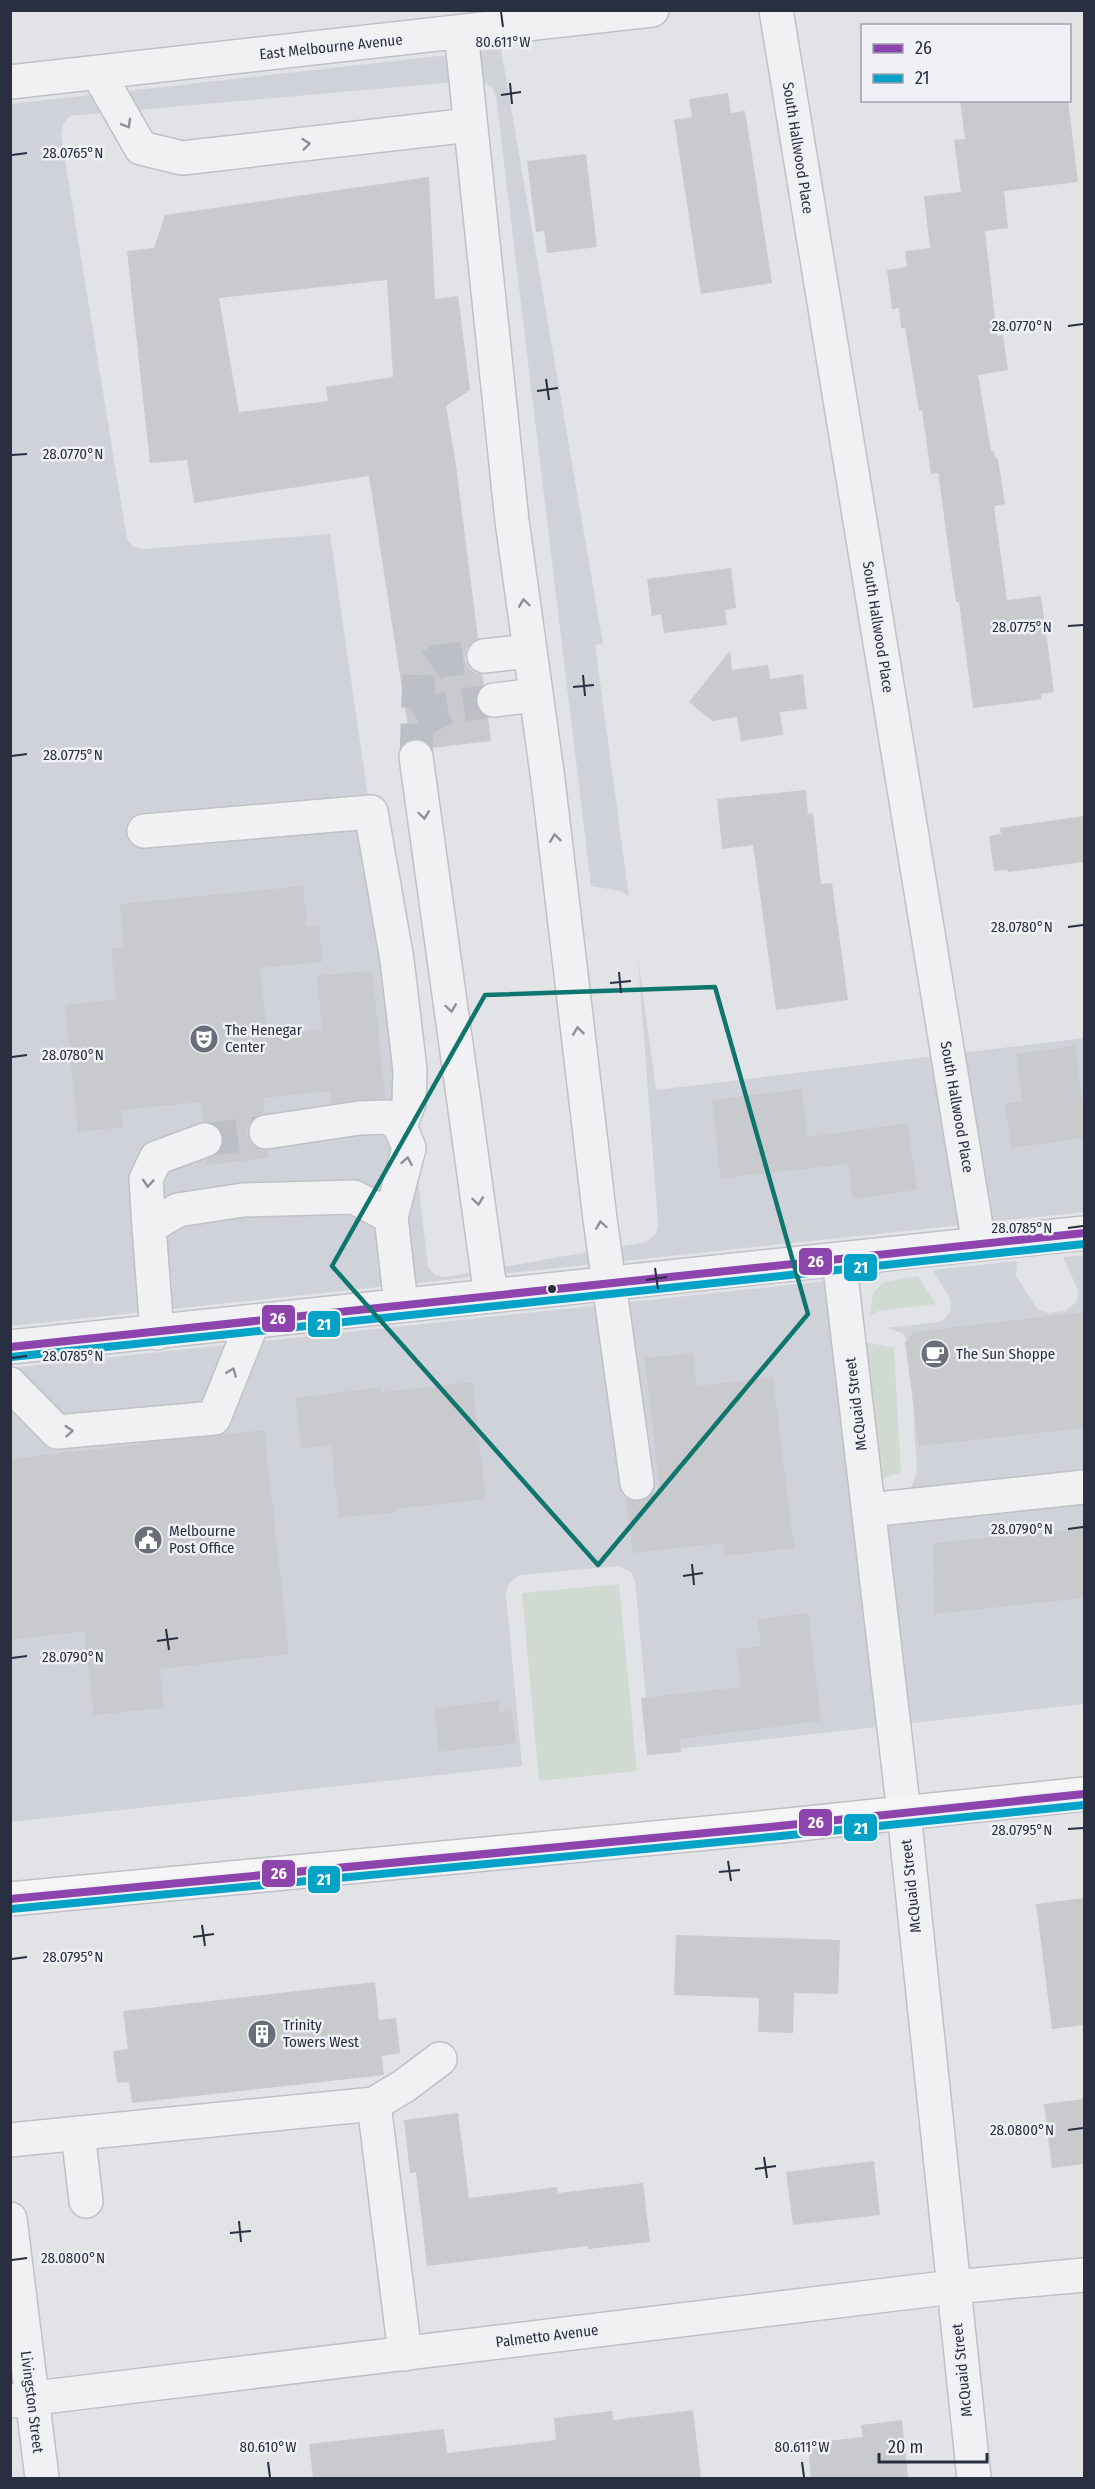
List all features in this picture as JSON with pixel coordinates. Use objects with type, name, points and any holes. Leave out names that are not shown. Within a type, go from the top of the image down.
[{"type":"main road","points":[[10,1899],[1084,1794]]},
{"type":"street","name":"East Melbourne Avenue","points":[[10,82],[461,32],[516,18],[652,10]]},
{"type":"street","name":"South Hallwood Place","points":[[776,10],[979,1244]]},
{"type":"street","points":[[461,32],[511,509],[637,1483]]},
{"type":"street","points":[[98,73],[141,148],[182,158],[470,125]]},
{"type":"street","points":[[484,656],[530,651]]},
{"type":"street","points":[[494,700],[536,695]]},
{"type":"street","points":[[417,757],[491,1296]]},
{"type":"street","points":[[144,831],[371,812],[397,960],[410,1071],[409,1103],[400,1126]]},
{"type":"street","points":[[266,1132],[360,1118],[388,1117],[400,1126],[409,1148],[391,1217],[401,1305]]},
{"type":"street","points":[[157,1333],[146,1179],[156,1158],[205,1140]]},
{"type":"street","points":[[149,1227],[178,1210],[243,1200],[354,1197],[391,1217]]},
{"type":"street","points":[[10,1347],[1084,1233]]},
{"type":"street","name":"McQuaid Street","points":[[839,1259],[904,1813],[974,2478]]},
{"type":"street","points":[[10,1384],[57,1432],[214,1418],[253,1321]]},
{"type":"street","points":[[868,1510],[1084,1487]]},
{"type":"street","points":[[10,2140],[374,2104],[404,2086],[440,2059]]},
{"type":"street","points":[[374,2104],[405,2354]]},
{"type":"street","points":[[78,2133],[86,2201]]},
{"type":"street","name":"Livingston Street","points":[[10,2219],[21,2400],[42,2478]]},
{"type":"street","name":"Palmetto Avenue","points":[[21,2400],[953,2287],[1084,2275]]},
{"type":"highlighted area","points":[[715,987],[808,1314],[598,1565],[332,1266],[485,995]]},
{"type":"shaded area","points":[[501,49],[603,644],[595,645],[629,897],[620,891],[591,886],[496,96],[492,87],[478,80],[70,116],[63,124],[61,135],[127,539],[134,547],[143,549],[330,534],[397,998],[428,1267],[435,1275],[445,1277],[646,1242],[656,1234],[658,1224],[638,958],[656,1090],[1084,1038],[1084,1212],[11,1326],[10,104]]},
{"type":"shaded area","points":[[1084,1255],[1084,1704],[651,1752],[635,1582],[631,1572],[618,1566],[520,1575],[508,1584],[506,1594],[522,1766],[11,1822],[10,1368],[865,1277],[858,1290],[870,1492],[899,1493],[912,1486],[917,1471],[909,1341],[902,1333],[887,1328],[938,1322],[946,1318],[951,1309],[950,1299],[933,1270],[1017,1261],[1016,1276],[1037,1309],[1048,1313],[1065,1311],[1077,1302],[1078,1290],[1063,1257]]},
{"type":"shaded area","points":[[918,1276],[936,1304],[878,1311],[870,1317],[873,1293],[884,1282]]},
{"type":"shaded area","points":[[865,1342],[894,1348],[901,1472],[881,1479]]},
{"type":"shaded area","points":[[619,1584],[637,1771],[539,1781],[522,1593]]},
{"type":"building","points":[[728,93],[731,113],[745,111],[772,283],[701,294],[674,120],[692,117],[689,99]]},
{"type":"building","points":[[960,102],[1068,102],[1078,182],[1004,191],[1008,228],[985,231],[997,336],[1003,335],[1008,370],[978,375],[991,451],[994,451],[995,458],[998,459],[1005,504],[994,506],[1007,600],[1041,596],[1054,692],[1041,694],[1042,699],[973,708],[938,473],[931,474],[922,410],[919,411],[905,328],[901,328],[899,308],[892,309],[887,270],[907,267],[905,251],[930,248],[924,196],[961,192],[954,140],[965,139]]},
{"type":"building","points":[[586,154],[597,247],[547,253],[544,231],[536,232],[527,161]]},
{"type":"building","points":[[429,177],[435,299],[458,296],[470,390],[446,406],[456,465],[478,639],[467,648],[465,659],[469,668],[482,674],[484,684],[477,692],[476,703],[479,712],[488,717],[491,741],[432,748],[422,739],[410,740],[369,476],[194,503],[187,460],[150,463],[127,251],[154,248],[165,215]],"holes":[[[387,280],[393,377],[326,387],[328,401],[239,412],[219,298]]]},
{"type":"building","points":[[731,568],[736,608],[725,610],[727,625],[664,633],[661,614],[652,616],[647,579]]},
{"type":"building","points":[[730,651],[732,670],[768,665],[770,679],[803,674],[807,709],[780,712],[783,735],[741,741],[737,717],[712,721],[689,702]]},
{"type":"building","points":[[806,790],[808,814],[813,813],[821,884],[832,883],[848,1000],[776,1010],[753,845],[722,849],[717,799]]},
{"type":"building","points":[[1084,816],[1084,862],[1008,872],[1008,870],[994,871],[989,836],[1001,834],[1000,828]]},
{"type":"building","points":[[303,886],[307,927],[319,925],[322,962],[260,968],[267,1035],[322,1030],[317,976],[372,970],[385,1098],[331,1103],[330,1091],[263,1098],[265,1113],[254,1118],[248,1126],[247,1134],[252,1144],[260,1150],[268,1151],[269,1158],[207,1165],[207,1159],[220,1152],[223,1134],[217,1125],[203,1122],[201,1102],[121,1110],[123,1127],[78,1132],[65,1005],[116,999],[111,948],[124,947],[120,904]]},
{"type":"building","points":[[1075,1046],[1084,1114],[1084,1138],[1011,1148],[1005,1104],[1022,1101],[1016,1054]]},
{"type":"building","points":[[802,1089],[808,1137],[908,1123],[917,1190],[853,1199],[848,1164],[721,1178],[712,1100]]},
{"type":"building","points":[[1084,1312],[1084,1428],[919,1446],[905,1342],[914,1332]]},
{"type":"building","points":[[693,1353],[697,1386],[773,1377],[794,1548],[725,1556],[723,1543],[633,1553],[626,1498],[640,1501],[652,1494],[660,1493],[645,1358]]},
{"type":"building","points":[[472,1382],[486,1499],[339,1518],[331,1445],[301,1449],[295,1398],[382,1387],[382,1392]]},
{"type":"building","points":[[264,1430],[289,1654],[160,1669],[163,1708],[94,1715],[84,1631],[10,1640],[10,1459]]},
{"type":"building","points":[[1084,1528],[1084,1598],[935,1614],[933,1543]]},
{"type":"building","points":[[808,1613],[821,1721],[680,1739],[681,1752],[647,1755],[641,1698],[741,1687],[736,1649],[761,1646],[758,1619]]},
{"type":"building","points":[[498,1701],[499,1712],[512,1711],[516,1743],[439,1752],[434,1708]]},
{"type":"building","points":[[1084,1898],[1084,2025],[1052,2029],[1036,1904]]},
{"type":"building","points":[[676,1935],[840,1940],[838,1994],[794,1993],[793,2033],[758,2032],[759,1998],[674,1995]]},
{"type":"building","name":"Trinity Towers West","points":[[375,1982],[379,2020],[396,2018],[400,2053],[382,2056],[384,2075],[132,2103],[129,2082],[117,2083],[113,2051],[128,2049],[123,2011]]},
{"type":"building","points":[[1084,2099],[1084,2164],[1052,2168],[1044,2104]]},
{"type":"building","points":[[458,2113],[469,2198],[557,2187],[558,2193],[643,2183],[650,2242],[588,2249],[588,2246],[427,2266],[416,2172],[410,2173],[404,2120]]},
{"type":"building","points":[[874,2161],[880,2215],[793,2225],[786,2172]]},
{"type":"building","points":[[693,2410],[701,2478],[313,2478],[309,2444],[444,2429],[447,2453],[556,2440],[554,2418],[612,2411],[613,2420]]},
{"type":"building","points":[[902,2420],[908,2477],[811,2478],[808,2443],[863,2437],[861,2425]]},
{"type":"tunnel","points":[[416,757],[419,674],[438,661],[484,656]]},
{"type":"tunnel","points":[[418,722],[446,708],[494,700]]},
{"type":"tunnel","points":[[205,1140],[266,1132]]},
{"type":"transit line","name":"26","points":[[10,1347],[1084,1233]]},
{"type":"transit line","name":"21","points":[[11,1357],[1084,1244]]},
{"type":"transit line","name":"26","points":[[10,1899],[770,1827],[1084,1794]]},
{"type":"transit line","name":"21","points":[[11,1909],[1084,1805]]},
{"type":"place","name":"The Henegar Center","points":[[204,1039]]},
{"type":"place","name":"The Sun Shoppe","points":[[935,1354]]},
{"type":"place","name":"Melbourne Post Office","points":[[148,1540]]},
{"type":"place","name":"Trinity Towers West","points":[[262,2034]]}]
